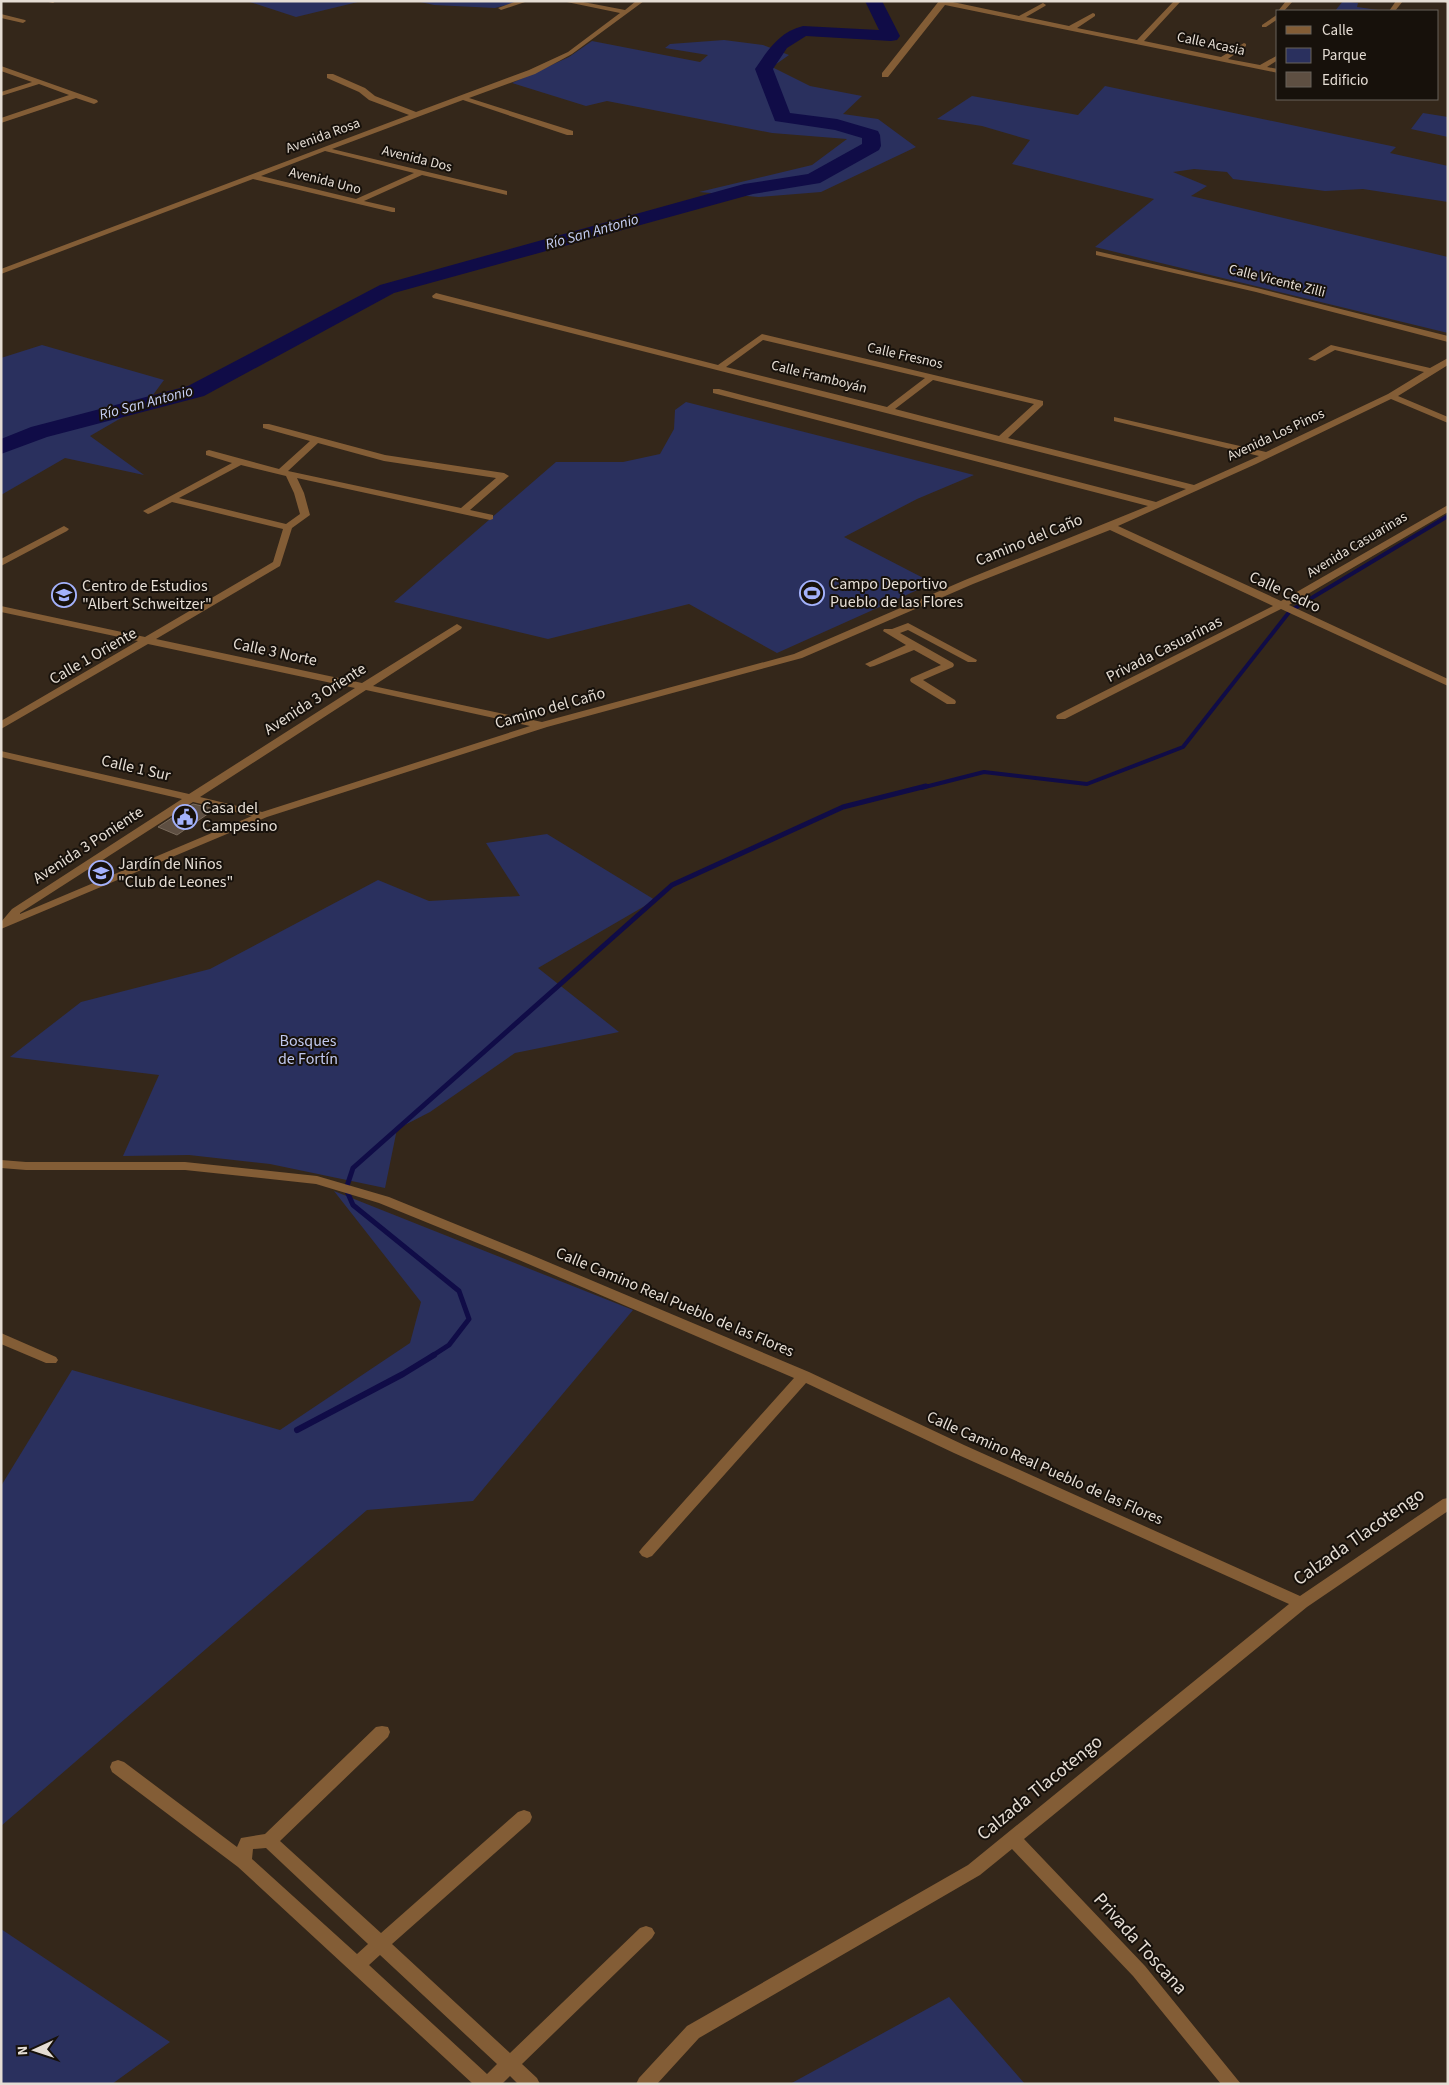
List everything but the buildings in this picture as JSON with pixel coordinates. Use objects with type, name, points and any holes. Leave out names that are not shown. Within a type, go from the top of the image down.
[{"type":"street","points":[[501,8],[525,1]]},
{"type":"street","points":[[565,1],[626,12]]},
{"type":"street","name":"Avenida Rosa","points":[[1,272],[532,72],[570,53],[641,1]]},
{"type":"street","points":[[972,8],[984,1]]},
{"type":"street","name":"Calle Acasia","points":[[1139,42],[1178,1]]},
{"type":"street","points":[[885,75],[943,2]]},
{"type":"street","name":"Calle Acasia","points":[[943,2],[1276,70]]},
{"type":"street","points":[[1020,18],[1043,5]]},
{"type":"street","points":[[1070,28],[1093,15]]},
{"type":"street","points":[[2,16],[23,21]]},
{"type":"street","points":[[1264,26],[1276,17]]},
{"type":"street","points":[[1223,60],[1244,46]]},
{"type":"street","points":[[1262,67],[1276,58]]},
{"type":"street","points":[[1,68],[94,102]]},
{"type":"street","points":[[330,76],[362,90],[372,98],[416,115]]},
{"type":"street","points":[[1,94],[39,82]]},
{"type":"street","points":[[1,121],[75,96]]},
{"type":"street","points":[[463,98],[570,133]]},
{"type":"street","name":"Avenida Dos","points":[[324,149],[504,193]]},
{"type":"street","points":[[355,202],[420,173]]},
{"type":"street","name":"Avenida Uno","points":[[252,176],[392,210]]},
{"type":"street","name":"Calle Vicente Zilli","points":[[1100,252],[1448,339]]},
{"type":"street","name":"Calle Framboyán","points":[[436,296],[890,409],[1195,488]]},
{"type":"street","name":"Calle Fresnos","points":[[720,367],[762,337],[1040,403],[1002,438]]},
{"type":"street","points":[[1312,359],[1334,347],[1432,371]]},
{"type":"street","name":"Avenida Los Pinos","points":[[1110,526],[1391,396],[1448,360]]},
{"type":"street","points":[[890,409],[932,377]]},
{"type":"street","points":[[716,391],[1157,505]]},
{"type":"street","points":[[1391,396],[1448,420]]},
{"type":"street","points":[[1117,419],[1267,455]]},
{"type":"street","points":[[266,426],[417,464],[504,476],[463,511]]},
{"type":"street","points":[[286,473],[316,440]]},
{"type":"street","points":[[209,453],[286,473],[490,517]]},
{"type":"street","points":[[148,512],[240,462]]},
{"type":"street","points":[[171,499],[288,527],[305,515],[299,492],[286,473]]},
{"type":"street","name":"Avenida Casuarinas","points":[[1280,606],[1448,508]]},
{"type":"street","name":"Calle Cedro","points":[[1110,526],[1448,683]]},
{"type":"street","name":"Camino del Caño","points":[[3,924],[263,815],[543,725],[798,656],[969,582],[1110,526]]},
{"type":"street","name":"Calle 1 Oriente","points":[[1,726],[277,564],[288,527]]},
{"type":"street","points":[[1,563],[64,529]]},
{"type":"street","name":"Privada Casuarinas","points":[[1060,717],[1280,606]]},
{"type":"street","name":"Calle 3 Norte","points":[[1,609],[543,725]]},
{"type":"street","points":[[875,624],[949,665],[916,680],[951,702]]},
{"type":"street","points":[[892,633],[908,626],[972,660]]},
{"type":"street","name":"Avenida 3 Oriente","points":[[191,798],[457,627]]},
{"type":"street","points":[[870,664],[914,646]]},
{"type":"street","name":"Calle 1 Sur","points":[[1,754],[263,815]]},
{"type":"street","name":"Avenida 3 Poniente","points":[[3,924],[16,911],[191,798]]},
{"type":"street","name":"Calle Camino Real Pueblo de las Flores","points":[[1,1164],[36,1166],[185,1166],[317,1180],[393,1204],[804,1376],[959,1449],[1301,1603]]},
{"type":"street","points":[[1,1338],[51,1360]]},
{"type":"street","points":[[647,1552],[804,1376]]},
{"type":"street","name":"Calzada Tlacotengo","points":[[645,2084],[693,2032],[974,1870],[1301,1603],[1448,1503]]},
{"type":"street","points":[[244,1862],[243,1852],[247,1843],[269,1841],[382,1732]]},
{"type":"street","points":[[118,1767],[244,1862],[488,2084],[646,1933]]},
{"type":"street","points":[[357,1965],[524,1817]]},
{"type":"street","name":"Privada Toscana","points":[[1012,1838],[1139,1971],[1232,2084]]},
{"type":"street","points":[[269,1841],[531,2084]]},
{"type":"green space","points":[[247,1],[362,1],[296,17]]},
{"type":"green space","points":[[416,1],[521,1],[495,8],[434,5]]},
{"type":"green space","points":[[1343,1],[1358,3],[1357,7],[1378,10],[1336,10]]},
{"type":"green space","points":[[724,40],[763,45],[789,55],[772,67],[810,86],[862,96],[843,114],[878,119],[916,147],[821,192],[759,197],[699,192],[812,165],[847,139],[772,133],[607,101],[586,106],[512,83],[569,57],[592,41],[700,62],[708,55],[665,48],[670,44]]},
{"type":"green space","points":[[1105,86],[1396,147],[1390,153],[1448,166],[1448,202],[1363,189],[1325,191],[1233,179],[1227,172],[1194,169],[1173,172],[1207,186],[1191,196],[1448,257],[1448,333],[1095,247],[1154,199],[1012,164],[1030,140],[982,126],[937,119],[972,96],[1078,115]]},
{"type":"green space","points":[[1423,113],[1448,117],[1448,137],[1411,129]]},
{"type":"green space","points":[[42,345],[164,380],[147,403],[90,436],[144,475],[65,458],[1,495],[1,358]]},
{"type":"green space","points":[[686,402],[974,475],[917,499],[844,537],[933,583],[777,653],[689,604],[548,639],[394,602],[556,462],[623,462],[660,454],[674,429],[675,410]]},
{"type":"green space","name":"Bosques de Fortín","points":[[547,834],[655,900],[538,968],[619,1032],[515,1053],[430,1112],[397,1129],[385,1188],[270,1164],[189,1155],[123,1156],[159,1075],[10,1057],[81,1002],[210,969],[378,880],[429,901],[520,896],[486,843]]},
{"type":"green space","points":[[334,1191],[633,1310],[473,1501],[367,1510],[1,1826],[1,1486],[72,1370],[280,1430],[410,1343],[421,1302]]},
{"type":"green space","points":[[1,1929],[170,2042],[112,2084],[1,2084]]},
{"type":"green space","points":[[949,1997],[1025,2084],[790,2084]]},
{"type":"waterway","name":"Río San Antonio","points":[[1,447],[39,432],[196,391],[387,289],[751,188],[813,179],[872,146],[871,135],[837,125],[782,117],[764,69],[781,44],[803,31],[891,36],[873,1]]},
{"type":"waterway","points":[[921,788],[984,772],[1087,784],[1183,747],[1290,611],[1448,516]]},
{"type":"waterway","points":[[432,1356],[449,1345],[469,1319],[459,1291],[353,1205],[346,1189],[353,1168],[672,885],[843,807],[926,786]]},
{"type":"waterway","points":[[297,1430],[403,1374],[434,1355]]},
{"type":"place","name":"Campo Deportivo Pueblo de las Flores","points":[[812,593]]},
{"type":"place","name":"Centro de Estudios \"Albert Schweitzer\"","points":[[64,595]]},
{"type":"place","name":"Casa del Campesino","points":[[185,817]]},
{"type":"place","name":"Jardín de Niños \"Club de Leones\"","points":[[101,873]]}]
